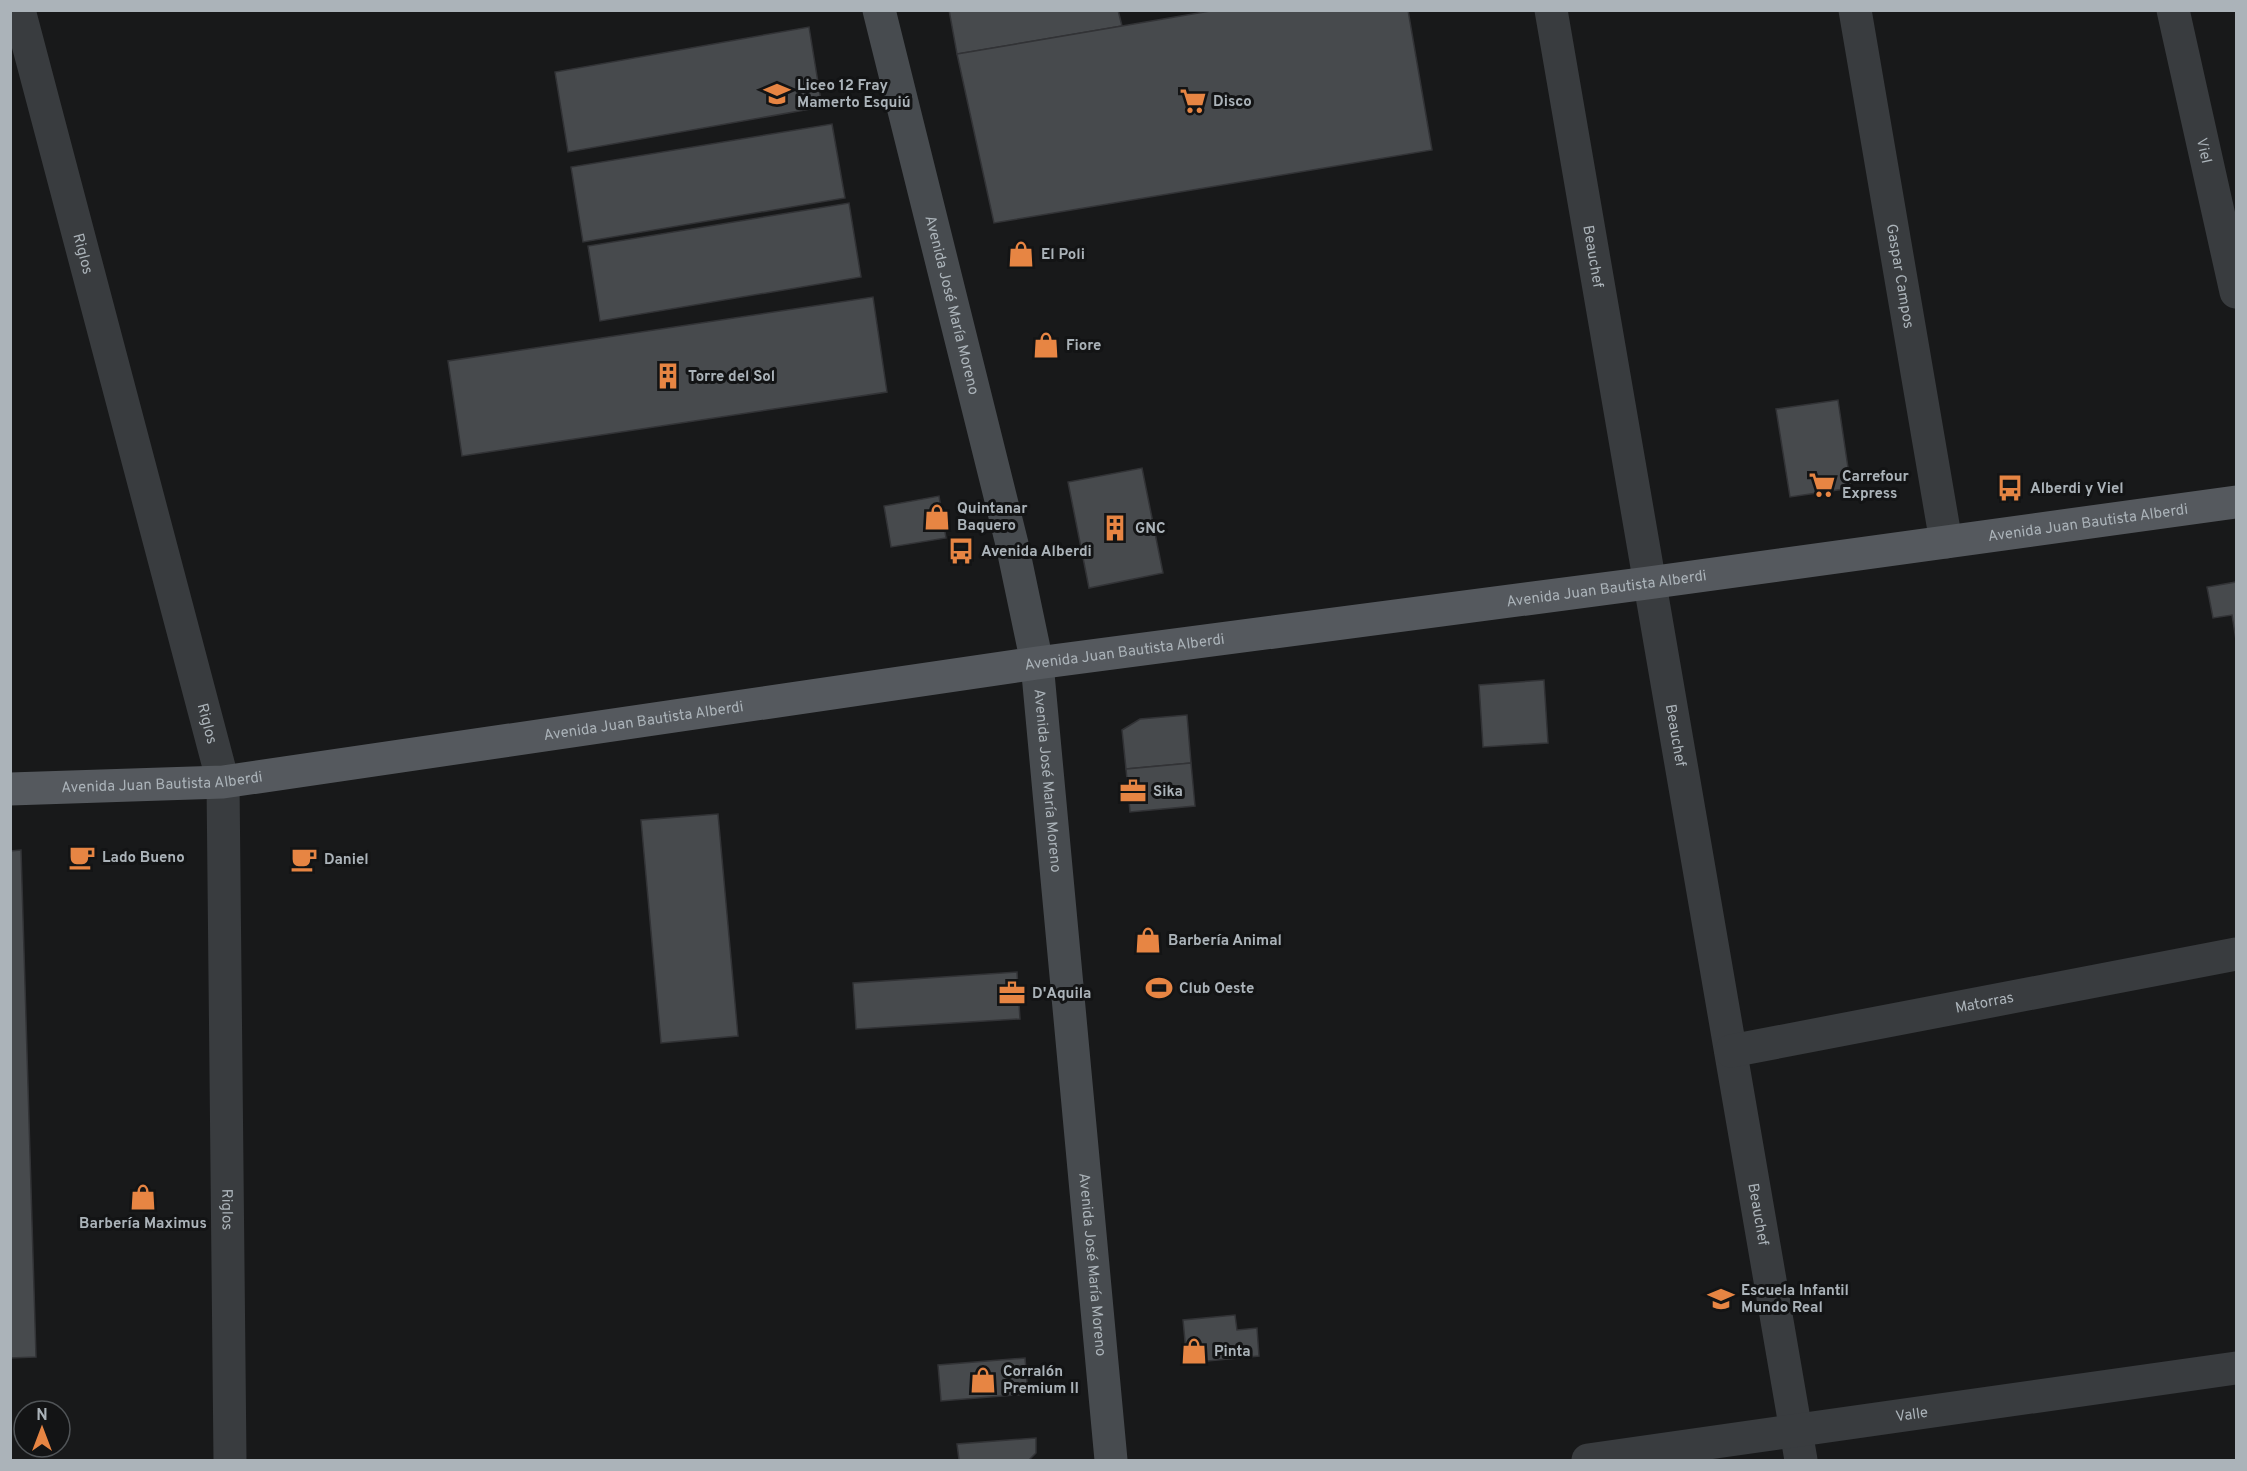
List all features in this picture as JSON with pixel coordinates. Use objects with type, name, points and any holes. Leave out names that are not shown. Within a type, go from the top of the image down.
[{"type":"main road","name":"Avenida José María Moreno","points":[[879,10],[1012,544],[1036,663],[1111,1461]]},
{"type":"main road","name":"Avenida Juan Bautista Alberdi","points":[[10,789],[223,782],[1036,663],[1648,583],[2236,502]]},
{"type":"street","points":[[10,15],[18,10]]},
{"type":"street","name":"Riglos","points":[[18,10],[223,782],[230,1461]]},
{"type":"street","name":"Beauchef","points":[[1551,10],[1798,1446]]},
{"type":"street","name":"Gaspar Campos","points":[[1855,10],[1946,543]]},
{"type":"street","name":"Viel","points":[[2173,10],[2236,292]]},
{"type":"street","name":"Matorras","points":[[1731,1051],[2236,954]]},
{"type":"street","name":"Valle","points":[[1588,1461],[1798,1446],[2236,1368]]},
{"type":"building","points":[[949,10],[1118,10],[1122,26],[957,54]]},
{"type":"building","points":[[1216,10],[1408,10],[1432,150],[994,223],[957,54]]},
{"type":"building","points":[[809,27],[822,107],[568,152],[555,72]]},
{"type":"building","points":[[832,124],[845,198],[583,242],[571,167]]},
{"type":"building","points":[[849,203],[861,277],[600,321],[588,246]]},
{"type":"building","name":"Torre del Sol","points":[[873,297],[887,392],[462,456],[448,361]]},
{"type":"building","points":[[1838,400],[1851,488],[1790,497],[1776,409]]},
{"type":"building","name":"GNC","points":[[1142,468],[1163,573],[1089,588],[1068,482]]},
{"type":"building","points":[[939,496],[946,538],[891,547],[884,506]]},
{"type":"building","points":[[2236,582],[2236,640],[2232,615],[2213,618],[2207,587]]},
{"type":"building","points":[[1544,680],[1548,743],[1483,747],[1479,685]]},
{"type":"building","points":[[1187,715],[1191,763],[1126,769],[1122,730],[1140,719]]},
{"type":"building","points":[[1191,763],[1195,806],[1130,812],[1126,769]]},
{"type":"building","points":[[718,814],[738,1036],[661,1043],[641,820]]},
{"type":"building","points":[[21,850],[36,1357],[10,1358],[10,851]]},
{"type":"building","points":[[1017,972],[1020,1019],[856,1029],[853,983]]},
{"type":"building","points":[[1235,1315],[1237,1330],[1257,1328],[1259,1356],[1187,1363],[1183,1320]]},
{"type":"building","name":"Corralón Premium II","points":[[1025,1358],[1028,1394],[941,1401],[938,1365]]},
{"type":"building","points":[[1036,1438],[1036,1453],[1029,1460],[959,1460],[957,1444]]},
{"type":"place","name":"Liceo 12 Fray Mamerto Esquiú","points":[[777,94]]},
{"type":"place","name":"Disco","points":[[1193,101]]},
{"type":"place","name":"El Poli","points":[[1021,254]]},
{"type":"place","name":"Fiore","points":[[1046,345]]},
{"type":"place","name":"Torre del Sol","points":[[668,376]]},
{"type":"place","name":"Carrefour Express","points":[[1822,485]]},
{"type":"place","name":"Alberdi y Viel","points":[[2010,488]]},
{"type":"place","name":"Quintanar Baquero","points":[[937,517]]},
{"type":"place","name":"GNC","points":[[1115,528]]},
{"type":"place","name":"Avenida Alberdi","points":[[961,551]]},
{"type":"place","name":"Sika","points":[[1133,791]]},
{"type":"place","name":"Lado Bueno","points":[[82,857]]},
{"type":"place","name":"Daniel","points":[[304,859]]},
{"type":"place","name":"Barbería Animal","points":[[1148,940]]},
{"type":"place","name":"Club Oeste","points":[[1159,988]]},
{"type":"place","name":"D'Aquila","points":[[1012,993]]},
{"type":"place","name":"Barbería Maximus","points":[[143,1197]]},
{"type":"place","name":"Escuela Infantil Mundo Real","points":[[1721,1299]]},
{"type":"place","name":"Pinta","points":[[1194,1351]]},
{"type":"place","name":"Corralón Premium II","points":[[983,1380]]}]
